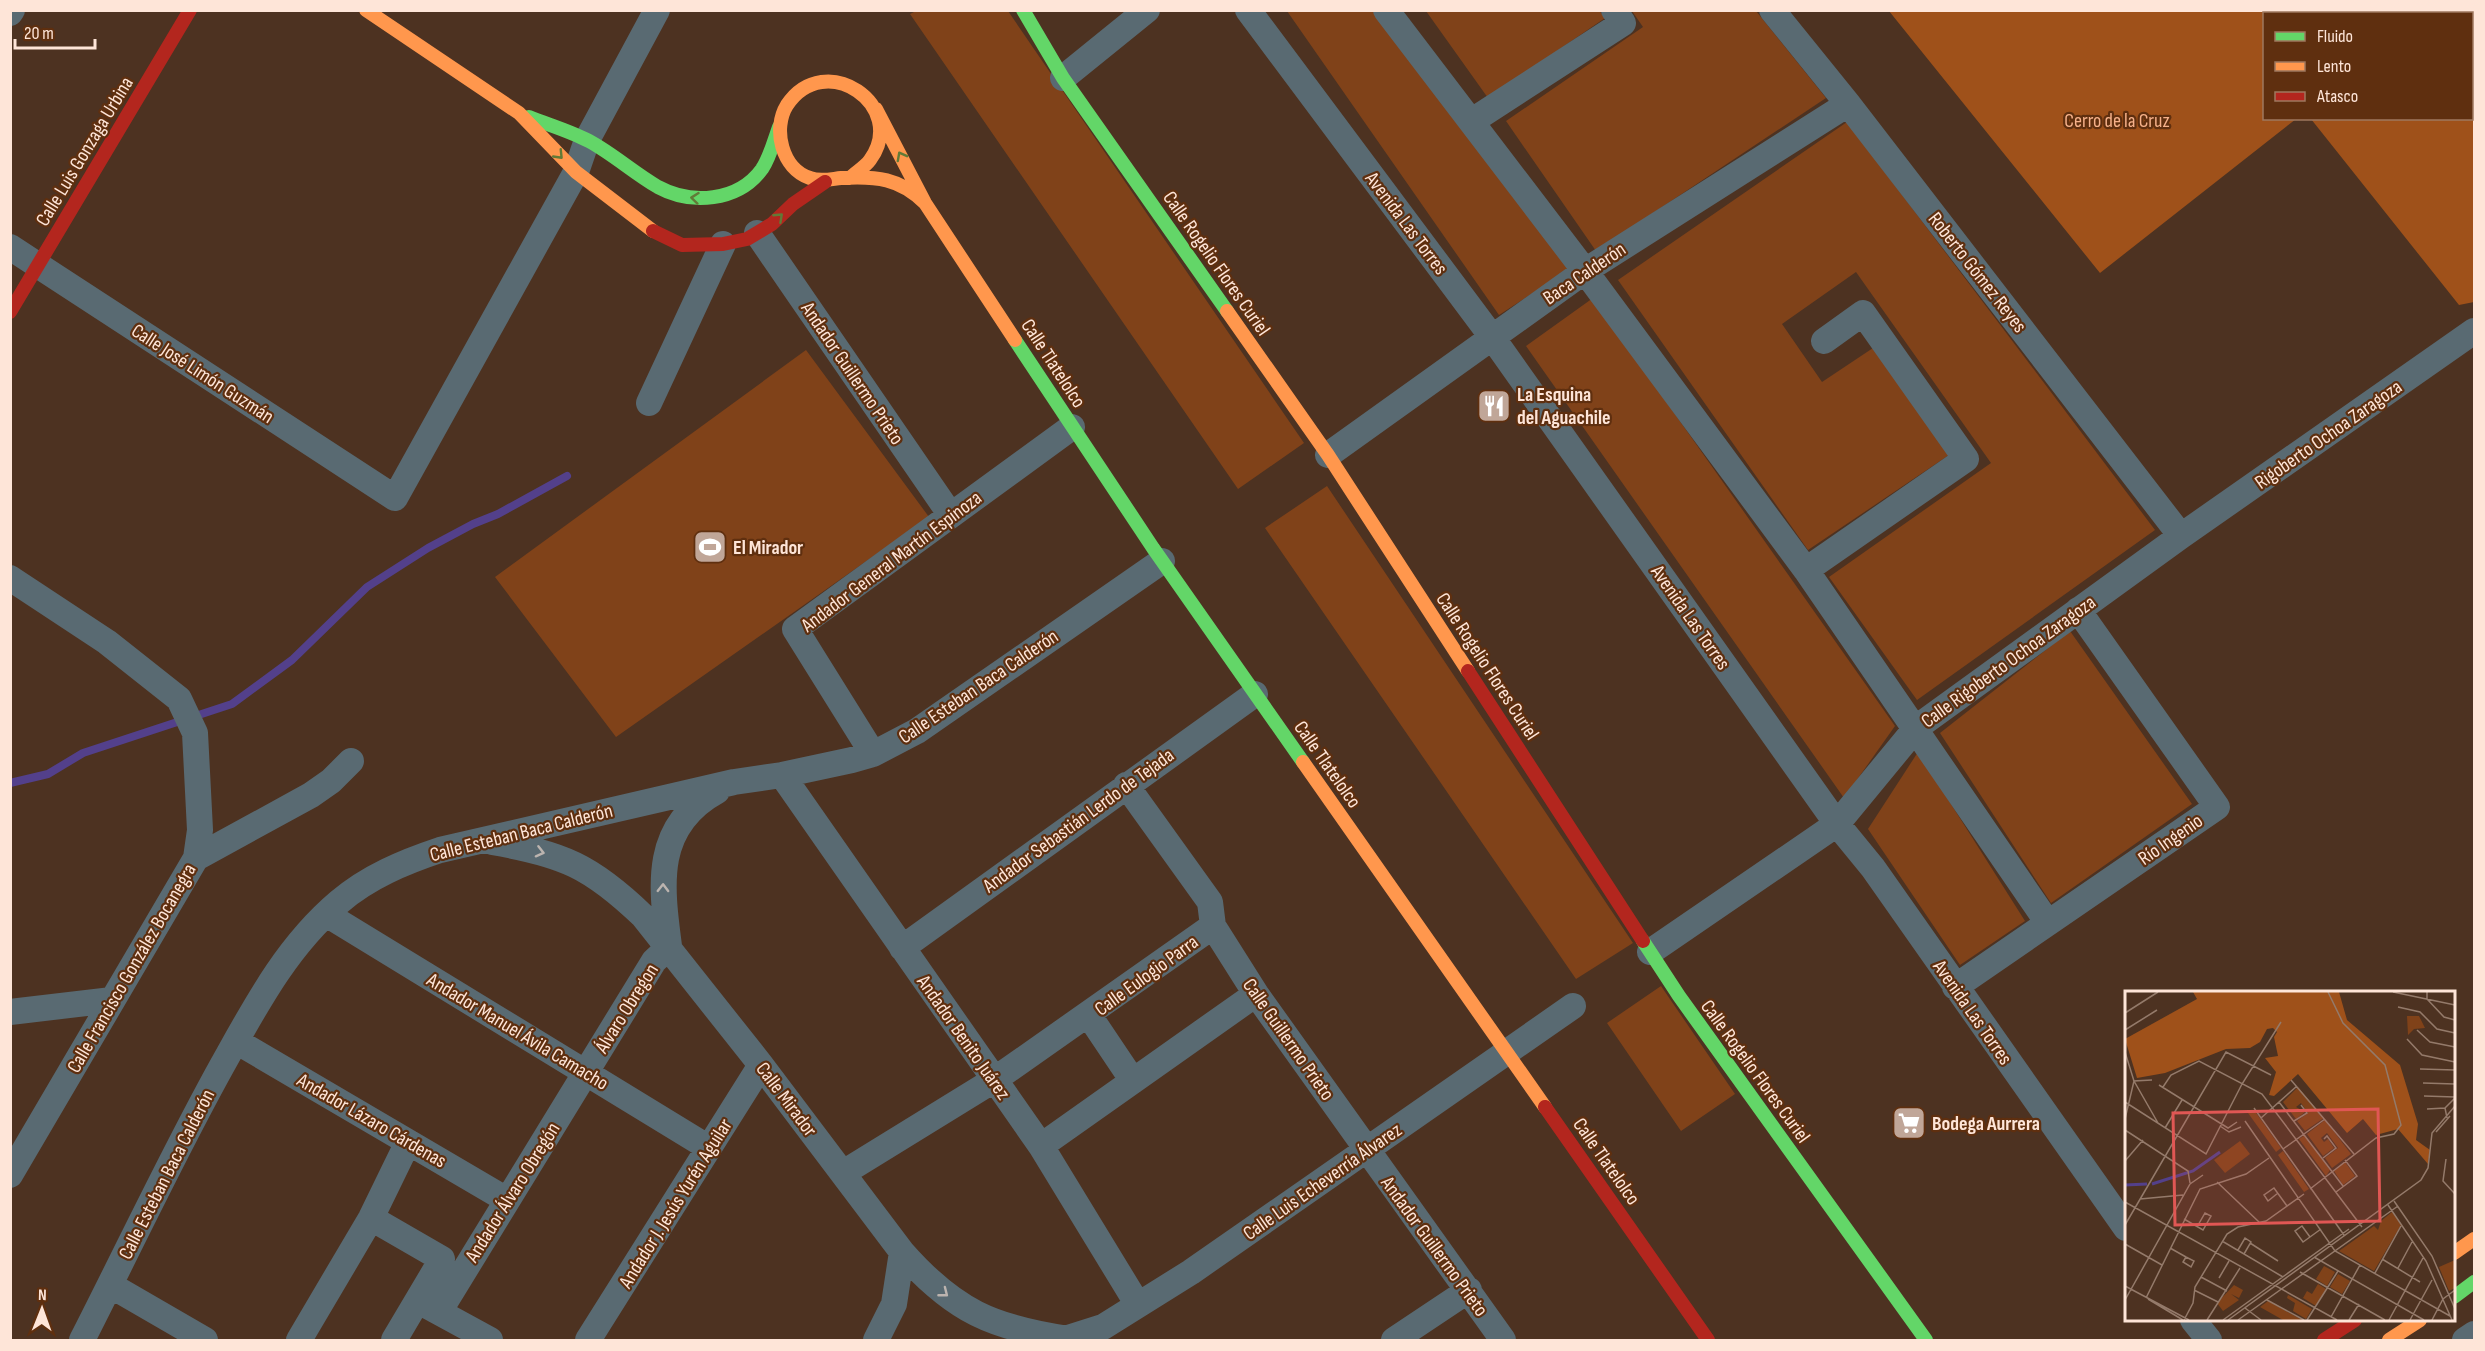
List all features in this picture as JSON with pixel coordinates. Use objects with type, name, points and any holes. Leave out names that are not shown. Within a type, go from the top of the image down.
[{"type":"street","name":"Calle Luis Gonzaga Urbina","points":[[10,312],[190,10]]},
{"type":"street","points":[[366,10],[519,113],[576,172],[660,236],[682,244],[723,244],[747,239],[772,224],[793,204],[825,182],[850,178],[864,169],[874,157],[880,141],[880,125],[876,109]]},
{"type":"street","points":[[576,172],[587,140],[657,10]]},
{"type":"street","name":"Calle Rogelio Flores Curiel","points":[[1023,10],[1063,78],[1328,455],[1679,996],[1926,1341]]},
{"type":"street","points":[[1063,78],[1148,10]]},
{"type":"street","name":"Avenida Las Torres","points":[[1248,10],[1492,337],[1837,824],[1873,868],[2125,1225]]},
{"type":"street","points":[[1386,10],[1585,271],[1806,570],[2048,923]]},
{"type":"street","points":[[1472,121],[1623,23],[1614,10]]},
{"type":"street","name":"Roberto Gómez Reyes","points":[[1772,10],[1848,104],[2181,536]]},
{"type":"street","name":"Calle Tlatelolco","points":[[779,127],[784,111],[793,97],[806,87],[821,82],[837,81],[853,86],[866,96],[876,109],[925,203],[1162,561],[1508,1052],[1708,1341]]},
{"type":"street","name":"Baca Calderón","points":[[1328,455],[1585,271],[1848,104]]},
{"type":"street","points":[[519,113],[587,140],[671,194],[701,200],[724,194],[748,182],[761,171],[779,127]]},
{"type":"street","points":[[779,127],[780,140],[791,164],[800,173],[825,182]]},
{"type":"street","name":"Calle José Limón Guzmán","points":[[10,247],[395,498],[576,172]]},
{"type":"street","name":"Calle Tlatelolco","points":[[850,178],[891,181],[904,186],[925,203]]},
{"type":"street","name":"Andador Guillermo Prieto","points":[[757,232],[950,514]]},
{"type":"street","points":[[649,403],[723,244]]},
{"type":"street","points":[[1806,570],[1966,459],[1863,313],[1824,341]]},
{"type":"street","name":"Rigoberto Ochoa Zaragoza","points":[[2181,536],[2475,332]]},
{"type":"street","name":"Andador General Martín Espinoza","points":[[873,754],[795,629],[1072,427]]},
{"type":"street","name":"Calle Rigoberto Ochoa Zaragoza","points":[[1650,952],[1837,824],[1916,728],[2181,536]]},
{"type":"street","name":"Calle Esteban Baca Calderón","points":[[82,1341],[194,1117],[274,975],[292,951],[341,900],[371,879],[405,861],[440,850],[734,782],[782,775],[873,754],[917,730],[1162,561]]},
{"type":"street","points":[[10,578],[107,642],[179,699],[195,733],[200,830],[196,858]]},
{"type":"street","name":"Río Ingenio","points":[[1955,987],[2217,807],[2078,610]]},
{"type":"street","name":"Andador Sebastián Lerdo de Tejada","points":[[902,948],[1255,694]]},
{"type":"street","name":"Calle Francisco González Bocanegra","points":[[10,1174],[196,858],[311,795],[332,781],[351,761]]},
{"type":"street","name":"Andador Benito Juárez","points":[[782,775],[1041,1146],[1138,1305]]},
{"type":"street","name":"Calle Mirador","points":[[669,946],[663,902],[664,864],[672,835],[687,812],[709,795],[734,782]]},
{"type":"street","points":[[1126,785],[1210,902],[1213,926]]},
{"type":"street","name":"Calle Mirador","points":[[483,840],[561,857],[591,871],[622,895],[669,946],[902,1252],[938,1289],[969,1311],[1028,1333],[1066,1340]]},
{"type":"street","name":"Andador Manuel Ávila Camacho","points":[[326,914],[709,1148]]},
{"type":"street","name":"Calle Guillermo Prieto","points":[[1213,926],[1256,994],[1367,1151]]},
{"type":"street","name":"Calle Eulogio Parra","points":[[1133,1081],[1088,1014],[1213,926]]},
{"type":"street","name":"Álvaro Obregon","points":[[586,1072],[654,961],[669,946]]},
{"type":"street","points":[[1041,1146],[1256,994]]},
{"type":"street","points":[[10,1012],[112,1000]]},
{"type":"street","name":"Calle Luis Echeverría Álvarez","points":[[1066,1340],[1103,1327],[1191,1272],[1573,1006]]},
{"type":"street","points":[[843,1173],[994,1080],[1088,1014]]},
{"type":"street","name":"Andador Lázaro Cárdenas","points":[[236,1041],[507,1200]]},
{"type":"street","name":"Andador J. Jesús Yurén Aguilar","points":[[588,1341],[761,1065]]},
{"type":"street","name":"Andador Álvaro Obregón","points":[[428,1306],[507,1200],[586,1072]]},
{"type":"street","points":[[299,1341],[371,1218],[408,1142]]},
{"type":"street","name":"Andador Guillermo Prieto","points":[[1367,1151],[1469,1290],[1503,1341]]},
{"type":"street","points":[[371,1218],[441,1259],[428,1306],[394,1341]]},
{"type":"street","points":[[2455,1252],[2475,1239]]},
{"type":"street","points":[[876,1341],[894,1305],[902,1252]]},
{"type":"street","points":[[2455,1296],[2475,1282]]},
{"type":"street","points":[[110,1286],[205,1341]]},
{"type":"street","points":[[1394,1341],[1469,1290]]},
{"type":"street","points":[[428,1306],[490,1341]]},
{"type":"street","points":[[2194,1321],[2208,1341]]},
{"type":"street","points":[[2324,1341],[2354,1321]]},
{"type":"street","points":[[2389,1341],[2419,1321]]},
{"type":"street","points":[[2465,1341],[2475,1334]]},
{"type":"shaded area","points":[[918,10],[1008,11],[1304,443],[1238,489],[910,14]]},
{"type":"shaded area","points":[[1599,10],[1605,18],[1488,98],[1426,11]]},
{"type":"shaded area","points":[[1287,11],[1388,11],[1571,268],[1499,315]]},
{"type":"shaded area","points":[[1632,11],[1756,11],[1826,98],[1596,251],[1506,121],[1643,27]]},
{"type":"shaded area","points":[[1847,122],[2155,530],[1917,700],[1829,577],[1991,463],[1856,272],[1782,324],[1822,382],[1876,346],[1949,455],[1808,550],[1618,280]]},
{"type":"shaded area","points":[[1593,298],[1895,726],[1844,798],[1526,346]]},
{"type":"shaded area","name":"El Mirador","points":[[806,350],[929,517],[616,737],[495,577]]},
{"type":"shaded area","points":[[1327,486],[1633,943],[1576,979],[1265,528]]},
{"type":"shaded area","points":[[2070,631],[2192,804],[2051,903],[1940,733]]},
{"type":"shaded area","points":[[1918,752],[2025,921],[1960,965],[1868,829]]},
{"type":"shaded area","points":[[1661,986],[1735,1094],[1681,1131],[1607,1023]]},
{"type":"green space","name":"Cerro de la Cruz","points":[[1889,11],[2474,11],[2474,302],[2459,305],[2312,120],[2473,120],[2473,12],[2263,12],[2263,120],[2295,120],[2100,273]]},
{"type":"waterway","points":[[10,783],[48,774],[83,753],[232,704],[292,660],[367,587],[428,548],[473,524],[498,514],[567,476]]},
{"type":"traffic: fast","points":[[1023,10],[1063,78],[1227,311]]},
{"type":"traffic: fast","points":[[529,117],[589,141],[658,187],[671,193],[699,198],[727,194],[752,180],[765,164],[779,127]]},
{"type":"traffic: fast","points":[[1015,340],[1153,548],[1303,762]]},
{"type":"traffic: fast","points":[[1643,941],[1679,996],[1926,1340]]},
{"type":"traffic: fast","points":[[2455,1296],[2474,1282]]},
{"type":"traffic: slow","points":[[366,10],[519,113],[576,172],[653,231]]},
{"type":"traffic: slow","points":[[850,178],[852,176],[866,165],[870,160],[879,140],[879,121],[871,104],[857,91],[840,83],[821,82],[803,89],[787,105],[780,125],[782,147],[792,166],[800,173],[818,180],[826,180],[841,178],[854,177],[887,180],[906,188],[925,203]]},
{"type":"traffic: slow","points":[[876,109],[925,203],[1015,340]]},
{"type":"traffic: slow","points":[[1227,311],[1328,455],[1468,671]]},
{"type":"traffic: slow","points":[[1303,762],[1545,1107]]},
{"type":"traffic: slow","points":[[2455,1252],[2474,1239]]},
{"type":"traffic: slow","points":[[2389,1340],[2418,1321]]},
{"type":"traffic: jam","points":[[10,312],[190,10]]},
{"type":"traffic: jam","points":[[653,231],[682,245],[723,244],[747,239],[772,224],[793,204],[825,182]]},
{"type":"traffic: jam","points":[[1468,671],[1643,941]]},
{"type":"traffic: jam","points":[[1545,1107],[1708,1340]]},
{"type":"traffic: jam","points":[[2324,1340],[2353,1321]]},
{"type":"place","name":"La Esquina del Aguachile","points":[[1494,406]]},
{"type":"place","name":"El Mirador","points":[[710,547]]},
{"type":"place","name":"Bodega Aurrera","points":[[1909,1123]]}]
